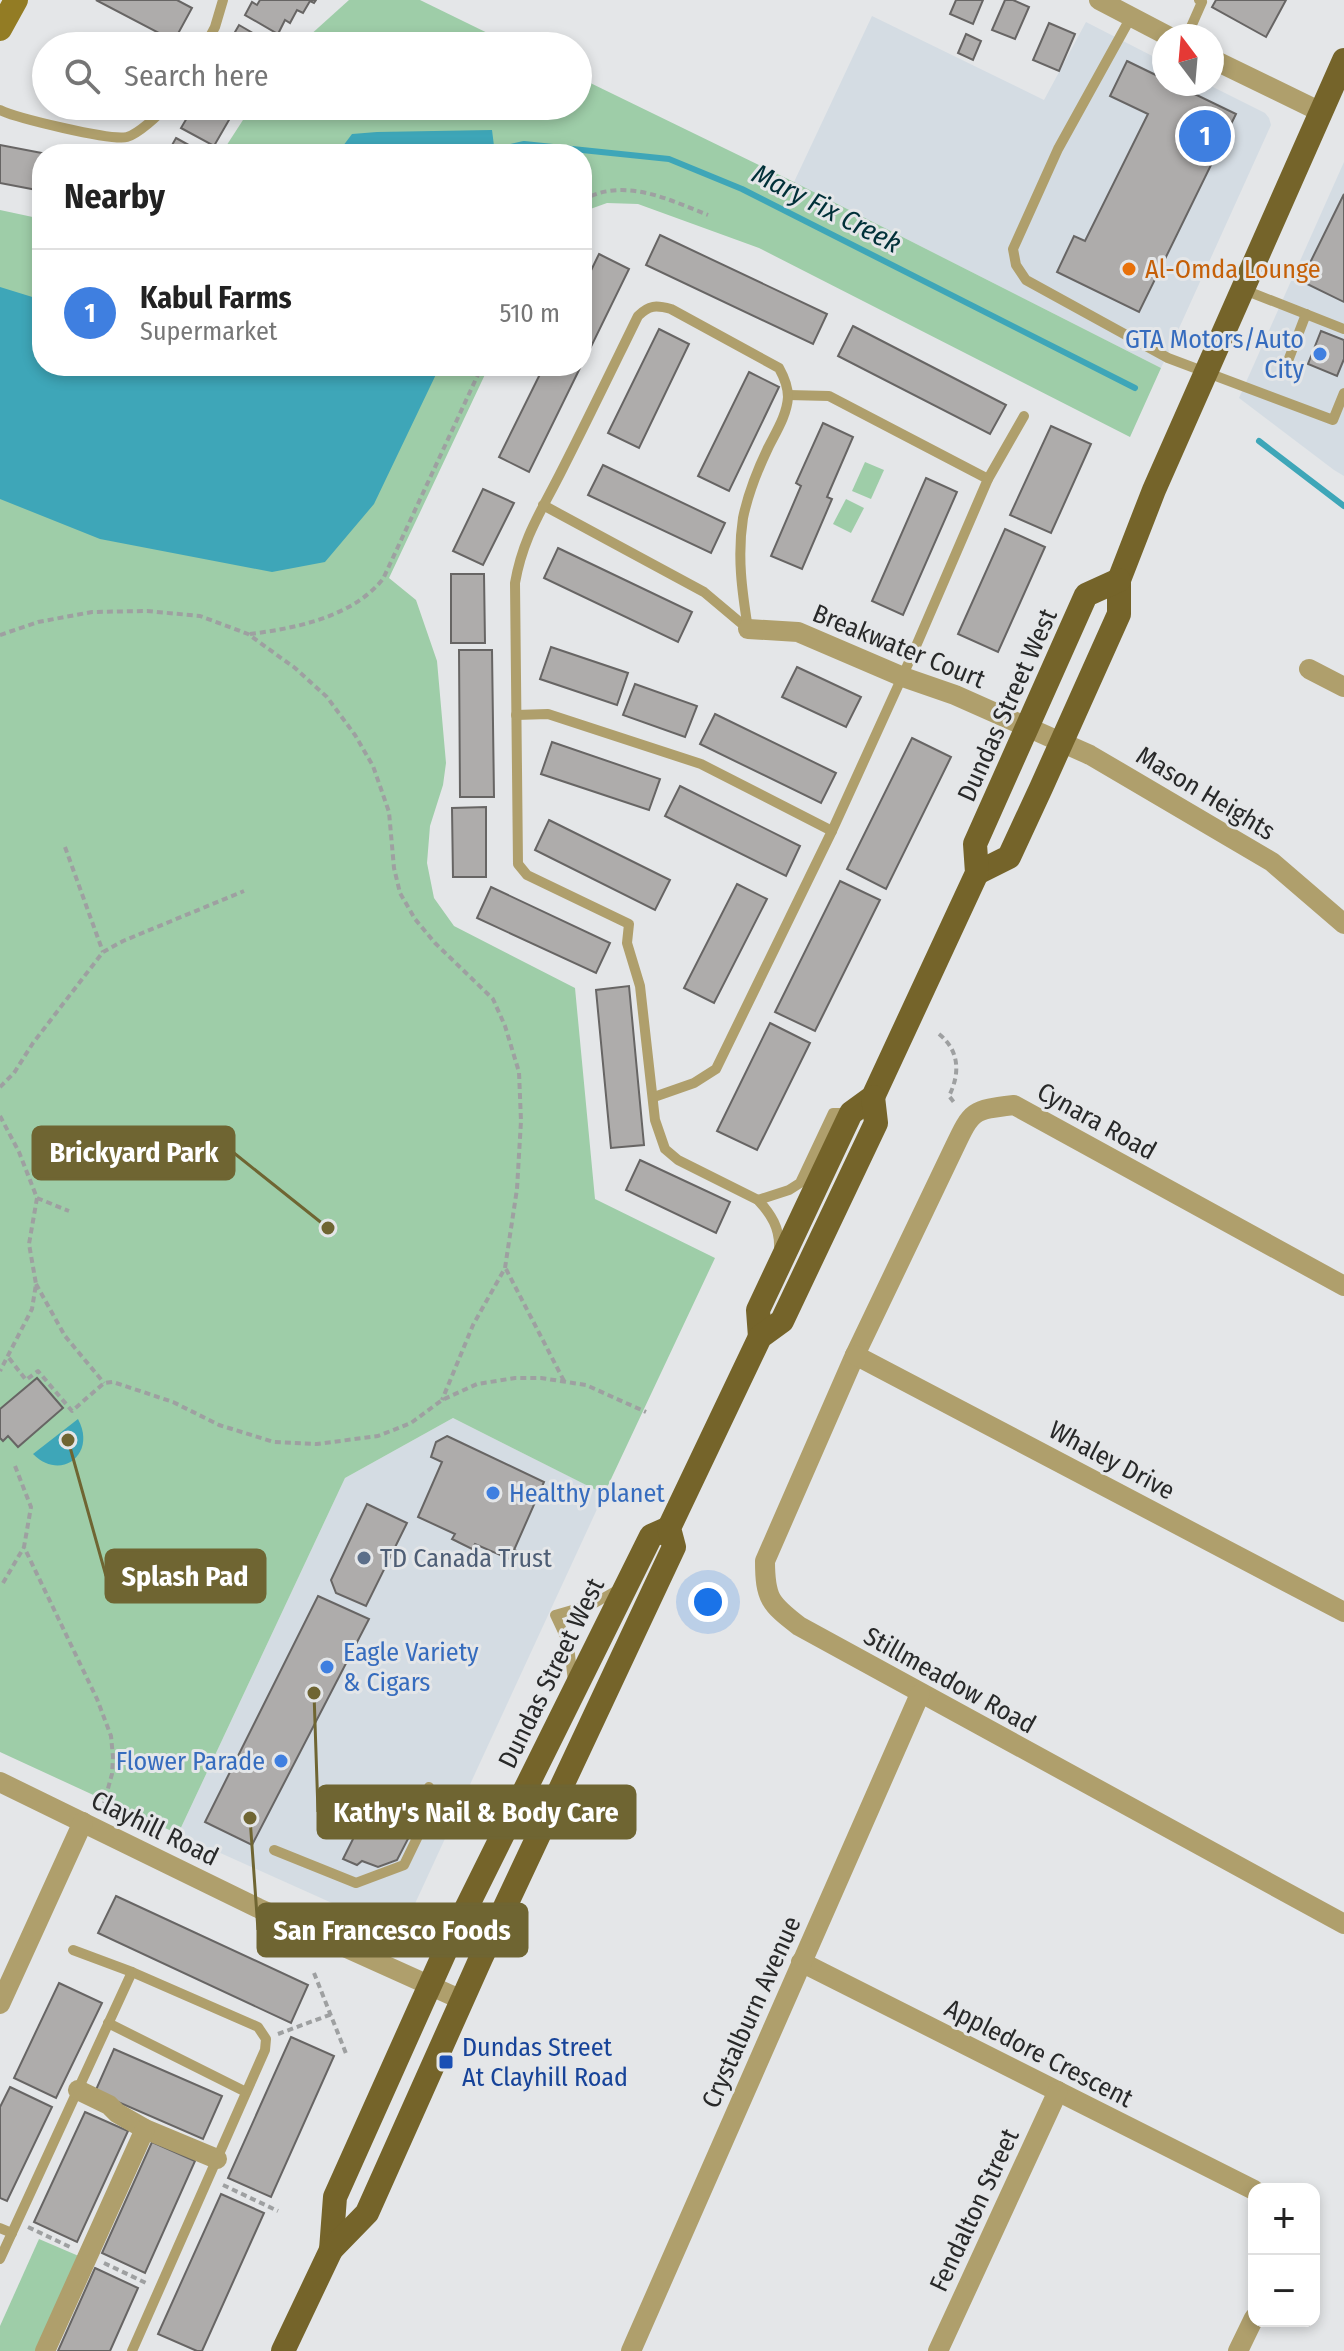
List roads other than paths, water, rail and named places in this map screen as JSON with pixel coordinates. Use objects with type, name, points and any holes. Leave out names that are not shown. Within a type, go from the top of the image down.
[{"type":"main road","points":[[977,873],[1009,857],[1119,614],[1119,580],[1205,373],[1344,60]]},
{"type":"main road","name":"Dundas Street West","points":[[760,1337],[758,1310],[851,1113],[873,1097],[977,873],[975,844],[1086,595],[1119,580]]},
{"type":"main road","name":"Dundas Street West","points":[[283,2351],[331,2250],[367,2213],[462,2000],[674,1547],[669,1528],[760,1337],[782,1321],[876,1123],[873,1097]]},
{"type":"main road","name":"Dundas Street West","points":[[331,2250],[335,2197],[430,1986],[651,1536],[669,1528]]},
{"type":"street","points":[[0,29],[16,0]]},
{"type":"street","points":[[1099,0],[1152,28]]},
{"type":"street","points":[[1224,65],[1321,112]]},
{"type":"street","name":"Breakwater Court","points":[[748,629],[798,632],[1028,727]]},
{"type":"street","points":[[1309,669],[1344,687]]},
{"type":"street","name":"Mason Heights","points":[[1028,727],[1121,772],[1272,862],[1344,924]]},
{"type":"street","name":"Cynara Road","points":[[855,1355],[968,1119],[982,1109],[1014,1105],[1344,1286]]},
{"type":"street","name":"Whaley Drive","points":[[855,1355],[1344,1612]]},
{"type":"street","name":"Stillmeadow Road","points":[[855,1355],[765,1561],[765,1585],[775,1608],[799,1626],[920,1694],[1344,1924]]},
{"type":"street","name":"Crystalburn Avenue","points":[[631,2351],[920,1694]]},
{"type":"street","name":"Clayhill Road","points":[[0,1782],[258,1908],[462,2000]]},
{"type":"street","points":[[0,2004],[83,1822]]},
{"type":"street","name":"Appledore Crescent","points":[[801,1962],[1248,2187]]},
{"type":"street","points":[[78,2090],[109,2105],[145,2129],[217,2159]]},
{"type":"street","name":"Fendalton Street","points":[[938,2351],[1058,2091]]},
{"type":"street","points":[[45,2351],[145,2129]]},
{"type":"street","points":[[1238,2351],[1250,2327]]},
{"type":"lane","points":[[212,32],[223,0]]},
{"type":"lane","points":[[1192,24],[1202,2],[1199,0]]},
{"type":"lane","points":[[1131,17],[1058,149],[1013,249],[1016,265],[1026,280],[1168,358],[1205,373],[1333,420],[1344,393]]},
{"type":"lane","points":[[0,110],[32,118]]},
{"type":"lane","points":[[38,120],[91,134],[128,137],[152,120]]},
{"type":"lane","points":[[1242,289],[1344,329]]},
{"type":"lane","points":[[748,629],[740,577],[744,517],[758,470],[786,411],[788,395],[785,379],[779,368],[671,309],[657,305],[647,307],[638,316],[519,558],[515,583],[518,864],[527,875],[629,924],[627,943],[640,986],[655,1120],[665,1149],[678,1160],[758,1200],[777,1227],[780,1241],[778,1269]]},
{"type":"lane","points":[[1288,361],[1306,314]]},
{"type":"lane","points":[[788,395],[829,396],[988,479]]},
{"type":"lane","points":[[654,1097],[694,1083],[716,1069],[903,677],[988,479],[1024,416]]},
{"type":"lane","points":[[543,505],[704,592],[748,629]]},
{"type":"lane","points":[[516,715],[548,714],[701,764],[832,831]]},
{"type":"lane","points":[[758,1200],[800,1183],[833,1113],[851,1113]]},
{"type":"lane","points":[[574,1692],[569,1645],[555,1615],[593,1604],[627,1583]]},
{"type":"lane","points":[[274,1850],[356,1883],[404,1865],[433,1805],[429,1787]]},
{"type":"lane","points":[[73,1950],[258,2027],[266,2039],[265,2050],[132,2351]]},
{"type":"lane","points":[[1,2253],[132,1972]]},
{"type":"lane","points":[[108,2023],[246,2092]]},
{"type":"lane","points":[[0,2228],[12,2233]]},
{"type":"water","points":[[492,130],[494,144],[344,144],[352,134]]},
{"type":"water","points":[[0,287],[32,297],[32,376],[435,376],[374,504],[325,562],[272,572],[100,539],[0,499]]},
{"type":"water","points":[[78,1419],[83,1443],[73,1460],[55,1465],[33,1454]]},
{"type":"waterway","name":"Mary Fix Creek","points":[[592,151],[669,159],[742,189],[1135,388]]},
{"type":"waterway","name":"Mary Fix Creek","points":[[1259,441],[1344,506]]},
{"type":"place","name":"Kabul Farms","points":[[1205,136]]},
{"type":"place","name":"Al-Omda Lounge","points":[[1129,269]]},
{"type":"place","name":"GTA Motors/Auto City","points":[[1320,354]]},
{"type":"place","name":"Brickyard Park","points":[[328,1228]]},
{"type":"place","name":"Splash Pad","points":[[68,1440]]},
{"type":"place","name":"Healthy planet","points":[[493,1493]]},
{"type":"place","name":"TD Canada Trust","points":[[364,1558]]},
{"type":"place","name":"Eagle Variety & Cigars","points":[[327,1667]]},
{"type":"place","name":"Kathy's Nail & Body Care","points":[[314,1693]]},
{"type":"place","name":"Flower Parade","points":[[281,1761]]},
{"type":"place","name":"San Francesco Foods","points":[[250,1818]]},
{"type":"place","name":"Dundas Street At Clayhill Road","points":[[446,2062]]}]
